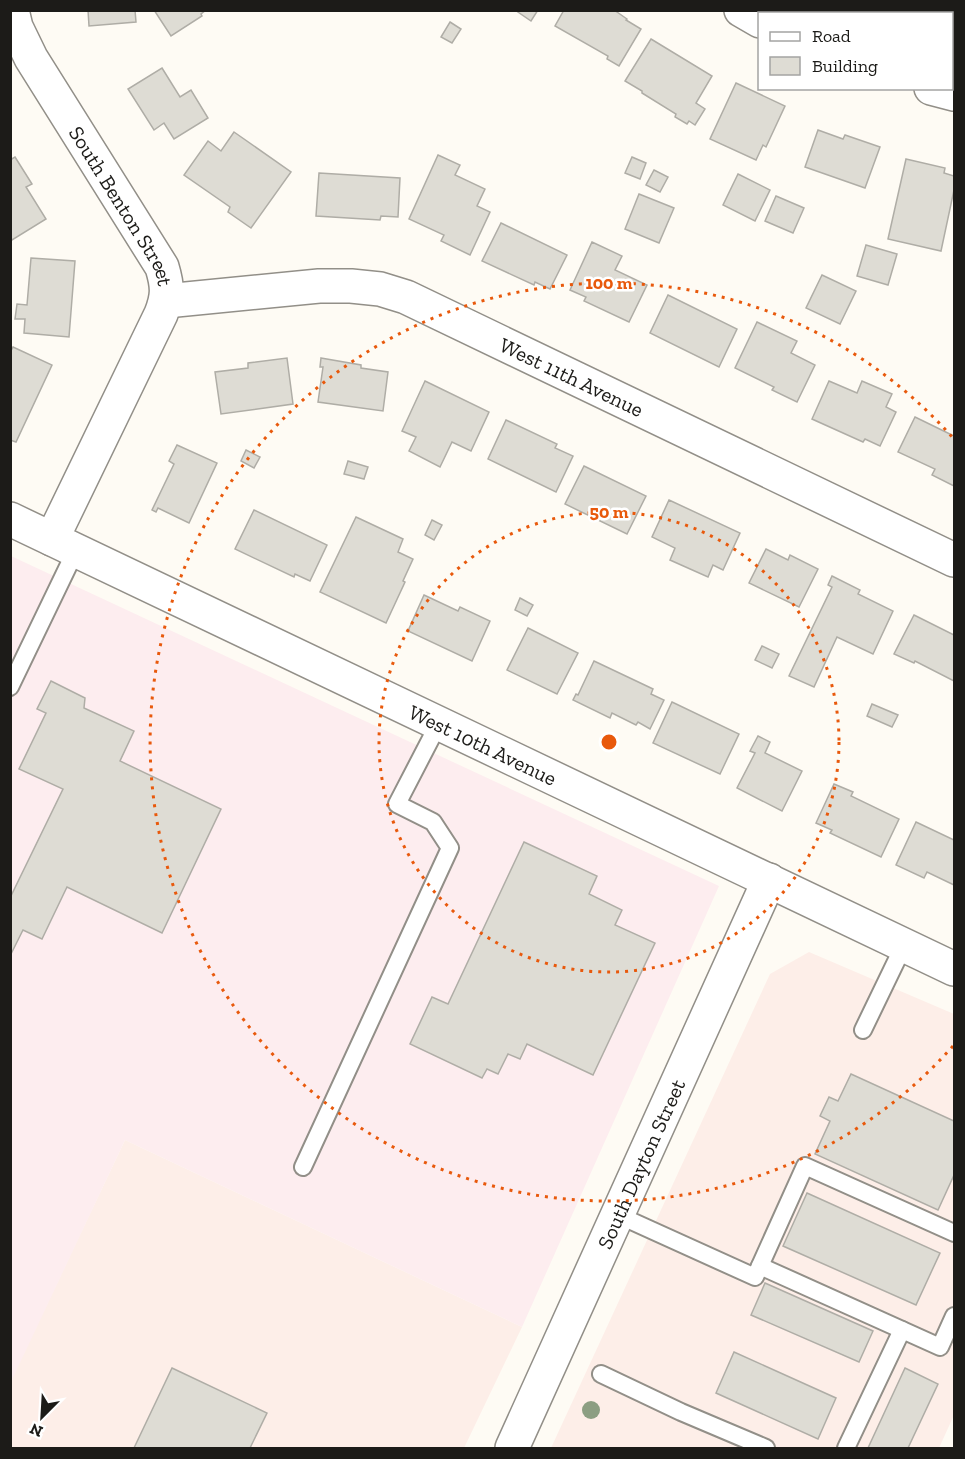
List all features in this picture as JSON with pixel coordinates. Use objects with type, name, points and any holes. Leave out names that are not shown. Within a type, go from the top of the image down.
[{"type":"street","name":"South Benton Street","points":[[12,10],[16,27],[31,58],[162,267],[167,291],[161,314],[64,544]]},
{"type":"street","points":[[741,10],[758,20]]},
{"type":"street","points":[[939,90],[954,94]]},
{"type":"street","name":"West 11th Avenue","points":[[166,301],[319,286],[380,289],[406,297],[954,560]]},
{"type":"street","name":"West 10th Avenue","points":[[10,519],[954,969]]},
{"type":"street","name":"South Dayton Street","points":[[512,1449],[769,880]]},
{"type":"lane","points":[[10,687],[64,544]]},
{"type":"lane","points":[[303,1167],[450,848],[434,822],[397,804],[439,723]]},
{"type":"lane","points":[[863,1030],[904,945]]},
{"type":"lane","points":[[618,1215],[755,1276],[805,1166],[954,1233]]},
{"type":"lane","points":[[760,1266],[940,1347],[954,1316]]},
{"type":"lane","points":[[846,1449],[902,1330]]},
{"type":"lane","points":[[601,1374],[765,1449]]},
{"type":"shaded area","points":[[11,556],[719,886],[522,1327],[125,1140],[11,1382]]},
{"type":"shaded area","points":[[809,952],[954,1014],[954,1415],[939,1448],[551,1448],[770,974]]},
{"type":"shaded area","points":[[125,1140],[522,1327],[464,1448],[11,1448],[10,1382]]},
{"type":"building","points":[[88,10],[135,10],[136,22],[89,26]]},
{"type":"building","points":[[154,10],[206,10],[201,14],[202,16],[171,36]]},
{"type":"building","points":[[515,10],[538,10],[531,21]]},
{"type":"building","points":[[564,10],[614,10],[641,29],[619,66],[607,59],[608,56],[555,26]]},
{"type":"building","points":[[913,10],[944,10],[944,12]]},
{"type":"building","points":[[450,22],[461,29],[452,43],[441,37]]},
{"type":"building","points":[[651,39],[712,76],[696,103],[705,109],[695,125],[689,121],[687,124],[675,117],[676,114],[625,81]]},
{"type":"building","points":[[162,68],[180,97],[191,90],[208,118],[174,139],[164,123],[154,130],[128,89]]},
{"type":"building","points":[[736,83],[785,106],[766,147],[763,145],[756,160],[710,139]]},
{"type":"building","points":[[818,130],[843,139],[845,135],[880,147],[865,188],[805,167]]},
{"type":"building","points":[[234,132],[291,172],[251,228],[228,212],[230,207],[184,175],[208,141],[221,151]]},
{"type":"building","points":[[438,155],[460,165],[455,175],[485,189],[477,206],[490,212],[470,255],[441,241],[444,235],[409,219]]},
{"type":"building","points":[[15,157],[32,184],[26,187],[46,219],[12,240],[10,237],[10,160]]},
{"type":"building","points":[[632,157],[646,163],[640,179],[625,173]]},
{"type":"building","points":[[906,159],[945,168],[944,173],[954,176],[954,190],[941,251],[888,239]]},
{"type":"building","points":[[654,170],[668,177],[660,192],[646,185]]},
{"type":"building","points":[[319,173],[400,178],[398,217],[381,216],[380,220],[316,216]]},
{"type":"building","points":[[738,174],[770,190],[755,221],[723,205]]},
{"type":"building","points":[[639,194],[674,208],[659,243],[625,229]]},
{"type":"building","points":[[776,196],[804,208],[793,233],[765,221]]},
{"type":"building","points":[[501,223],[567,255],[550,289],[535,282],[534,285],[482,261]]},
{"type":"building","points":[[592,242],[622,256],[615,270],[647,285],[629,322],[584,301],[586,297],[570,290]]},
{"type":"building","points":[[866,245],[897,254],[888,285],[857,276]]},
{"type":"building","points":[[31,258],[75,261],[69,337],[24,333],[25,319],[15,319],[17,304],[27,305]]},
{"type":"building","points":[[822,275],[856,291],[840,324],[806,308]]},
{"type":"building","points":[[668,295],[737,329],[719,367],[650,333]]},
{"type":"building","points":[[757,322],[797,341],[791,353],[815,365],[797,402],[772,390],[774,387],[735,368]]},
{"type":"building","points":[[13,347],[52,365],[16,442],[10,440],[10,352]]},
{"type":"building","points":[[287,358],[293,404],[221,414],[215,372],[248,368],[248,363]]},
{"type":"building","points":[[321,358],[388,372],[383,411],[318,402],[323,367],[320,367]]},
{"type":"building","points":[[425,381],[489,412],[471,451],[452,442],[440,467],[409,451],[416,437],[402,431]]},
{"type":"building","points":[[829,381],[857,393],[862,381],[892,394],[886,407],[896,412],[880,446],[865,439],[863,442],[812,419]]},
{"type":"building","points":[[915,417],[954,436],[954,486],[932,475],[935,469],[898,452]]},
{"type":"building","points":[[506,420],[557,444],[555,448],[573,456],[556,492],[488,459]]},
{"type":"building","points":[[177,445],[217,463],[189,523],[158,508],[156,512],[152,510],[174,464],[169,461]]},
{"type":"building","points":[[246,450],[260,457],[254,468],[241,461]]},
{"type":"building","points":[[348,461],[368,467],[364,479],[344,474]]},
{"type":"building","points":[[584,466],[646,496],[627,534],[565,504]]},
{"type":"building","points":[[669,500],[740,533],[723,570],[713,565],[708,577],[670,560],[675,548],[652,537]]},
{"type":"building","points":[[254,510],[327,545],[310,581],[295,574],[294,577],[235,549]]},
{"type":"building","points":[[356,517],[403,539],[398,552],[413,559],[386,623],[320,592]]},
{"type":"building","points":[[432,520],[442,525],[434,540],[425,535]]},
{"type":"building","points":[[766,549],[788,560],[790,555],[818,569],[799,607],[749,583]]},
{"type":"building","points":[[832,576],[860,590],[858,594],[893,611],[873,654],[837,637],[814,687],[789,676],[832,587],[828,585]]},
{"type":"building","points":[[424,595],[458,611],[460,607],[490,621],[472,661],[408,631]]},
{"type":"building","points":[[520,598],[533,605],[527,616],[515,610]]},
{"type":"building","points":[[914,615],[954,635],[954,681],[915,661],[914,663],[894,654]]},
{"type":"building","points":[[528,628],[578,653],[557,694],[507,670]]},
{"type":"building","points":[[762,646],[779,654],[772,668],[755,660]]},
{"type":"building","points":[[594,661],[653,689],[651,694],[664,700],[650,729],[612,713],[610,718],[573,700],[576,694],[578,695]]},
{"type":"building","points":[[51,681],[85,698],[84,708],[134,731],[120,761],[221,809],[162,933],[67,887],[42,939],[23,930],[10,956],[10,898],[63,789],[19,769],[46,713],[37,709]]},
{"type":"building","points":[[672,702],[739,734],[720,774],[653,743]]},
{"type":"building","points":[[872,704],[898,715],[892,727],[867,716]]},
{"type":"building","points":[[758,736],[770,742],[765,753],[802,771],[782,811],[737,788],[755,753],[750,751]]},
{"type":"building","points":[[834,784],[853,792],[851,796],[899,819],[881,857],[830,833],[832,830],[816,823]]},
{"type":"building","points":[[916,822],[954,840],[954,885],[927,872],[924,878],[896,865]]},
{"type":"building","points":[[524,842],[597,876],[589,894],[622,910],[615,925],[655,943],[593,1075],[527,1044],[520,1059],[508,1054],[498,1074],[487,1069],[482,1078],[410,1044],[432,997],[448,1004]]},
{"type":"building","points":[[851,1074],[954,1121],[954,1175],[938,1210],[815,1154],[830,1121],[820,1116],[829,1097],[838,1101]]},
{"type":"building","points":[[807,1193],[940,1253],[916,1305],[783,1246]]},
{"type":"building","points":[[765,1283],[873,1331],[859,1362],[751,1315]]},
{"type":"building","points":[[734,1352],[836,1398],[818,1439],[716,1393]]},
{"type":"building","points":[[172,1368],[267,1413],[250,1448],[134,1448]]},
{"type":"building","points":[[905,1368],[938,1384],[908,1448],[868,1448]]}]
